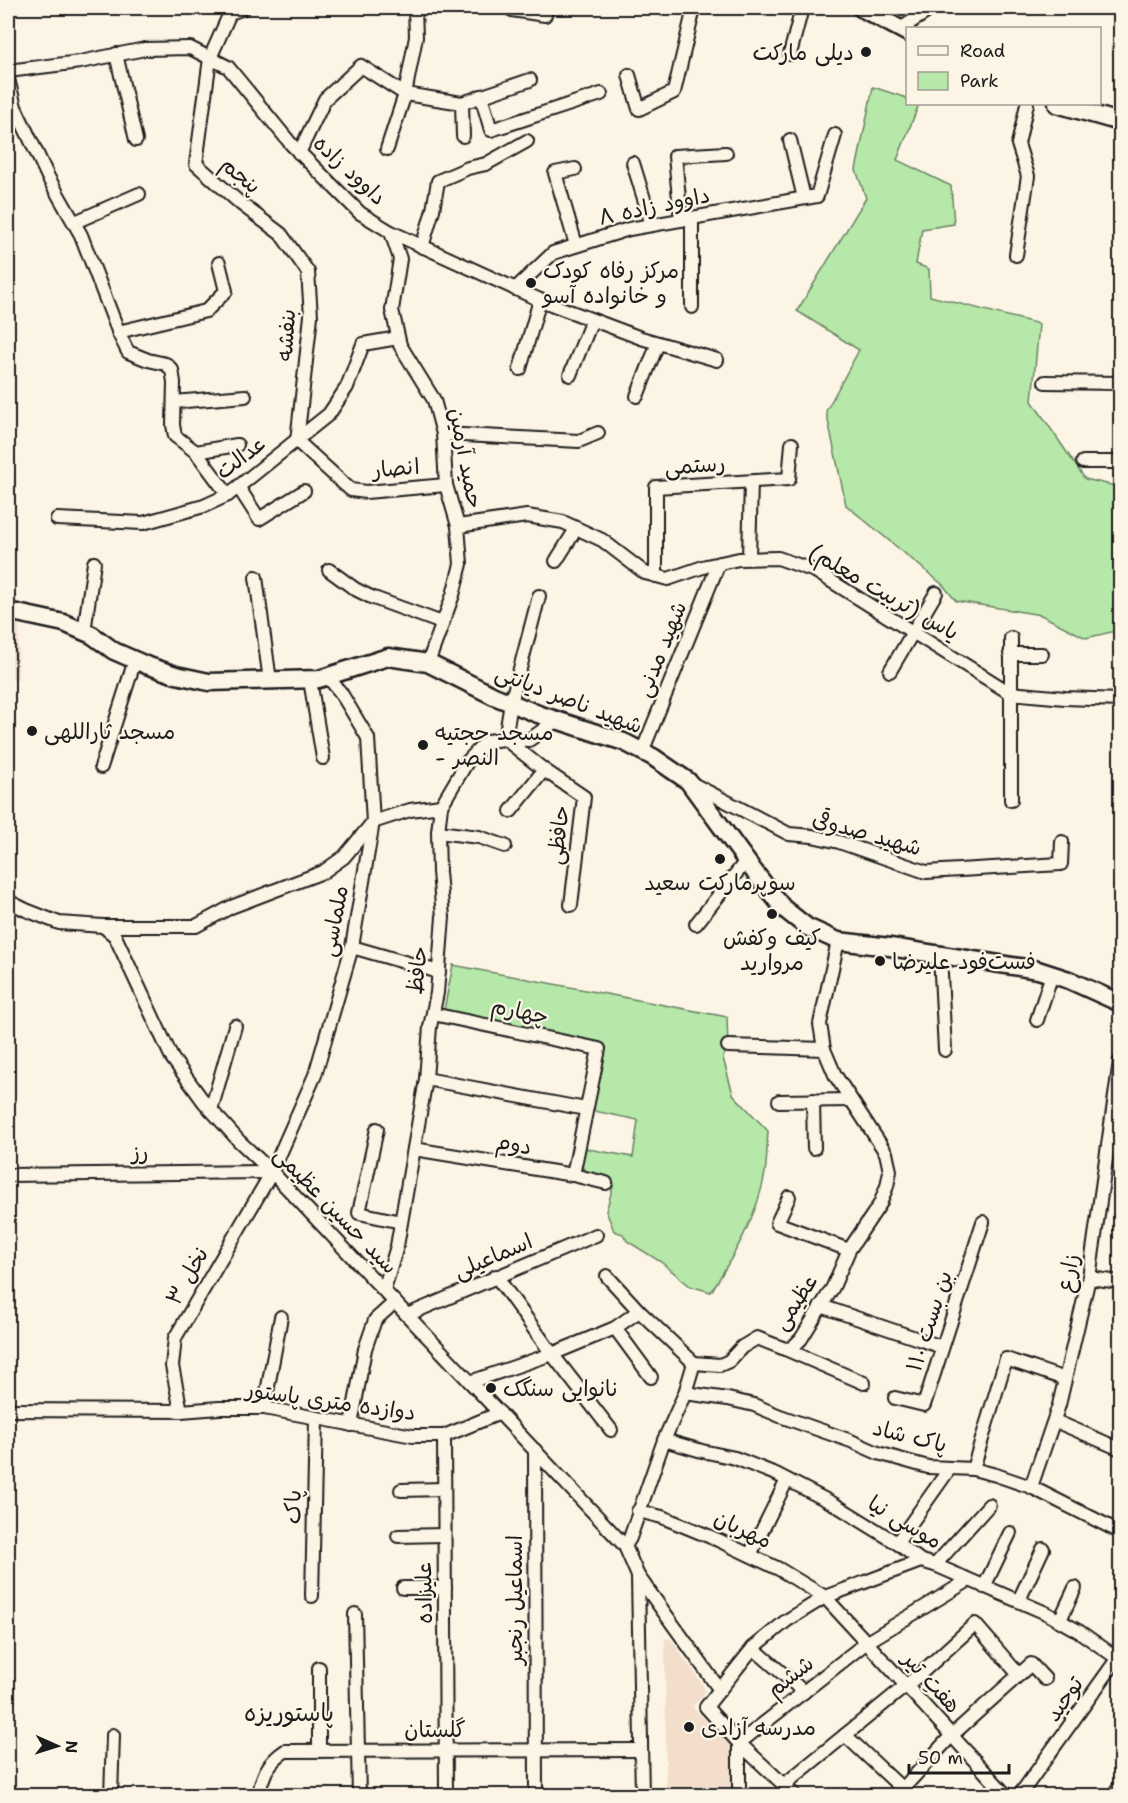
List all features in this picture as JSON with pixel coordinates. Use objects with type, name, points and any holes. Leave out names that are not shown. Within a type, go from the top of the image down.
[{"type":"main road","points":[[861,8],[904,31]]},
{"type":"main road","points":[[1060,105],[1120,122]]},
{"type":"main road","name":"شهید ناصر دیانتی","points":[[8,611],[64,623],[135,660],[176,675],[209,682],[310,680],[328,677],[388,657],[428,663],[511,703],[624,742],[688,781],[783,908],[807,927],[838,941],[1038,970],[1069,980],[1120,1003]]},
{"type":"street","points":[[210,58],[230,13],[244,8]]},
{"type":"street","points":[[387,149],[405,94],[416,38],[415,8]]},
{"type":"street","points":[[512,8],[512,10],[545,15]]},
{"type":"street","points":[[629,75],[639,109],[674,92],[694,8]]},
{"type":"street","points":[[789,54],[804,8]]},
{"type":"street","points":[[909,27],[933,8]]},
{"type":"street","name":"داوود زاده","points":[[8,71],[80,62],[145,48],[190,48],[228,67],[299,153],[360,213],[391,232],[540,300],[658,343],[717,360]]},
{"type":"street","points":[[116,54],[136,140]]},
{"type":"street","name":"پنجم","points":[[210,58],[196,164],[285,239]]},
{"type":"street","points":[[299,153],[325,99],[361,66],[405,94],[462,104],[530,80]]},
{"type":"street","points":[[8,79],[15,107],[44,168],[75,222],[128,352],[166,364],[172,370],[175,436],[196,452],[259,519],[304,491]]},
{"type":"street","points":[[481,96],[491,130],[601,94]]},
{"type":"street","points":[[462,104],[463,136]]},
{"type":"street","points":[[1016,255],[1028,176],[1018,144],[1027,105]]},
{"type":"street","points":[[811,197],[835,135]]},
{"type":"street","points":[[790,140],[811,197]]},
{"type":"street","points":[[422,247],[433,210],[438,181],[468,168],[486,164],[527,141]]},
{"type":"street","points":[[692,307],[687,219],[675,156],[726,153]]},
{"type":"street","points":[[633,163],[652,225]]},
{"type":"street","points":[[575,169],[555,173],[576,245]]},
{"type":"street","points":[[75,222],[139,194]]},
{"type":"street","name":"داوود زاده ۸","points":[[515,289],[553,253],[576,245],[629,229],[811,197]]},
{"type":"street","name":"حمید آرمین","points":[[391,232],[400,259],[392,310],[398,338],[434,400],[443,434],[446,485],[458,526],[461,564],[453,596],[428,663]]},
{"type":"street","name":"بنفشه","points":[[285,239],[308,272],[311,316],[297,441]]},
{"type":"street","points":[[118,332],[206,311],[226,291],[219,263]]},
{"type":"street","points":[[520,369],[540,300]]},
{"type":"street","points":[[570,375],[592,320]]},
{"type":"street","name":"عدالت","points":[[57,519],[143,523],[204,506],[233,491],[329,414],[347,387],[363,344],[398,338]]},
{"type":"street","points":[[637,396],[658,343]]},
{"type":"street","points":[[1045,382],[1120,383]]},
{"type":"street","points":[[174,402],[245,396]]},
{"type":"street","points":[[443,434],[579,441],[598,433]]},
{"type":"street","name":"انصار","points":[[297,441],[351,490],[366,492],[446,485]]},
{"type":"street","name":"رستمی","points":[[656,576],[656,487],[789,479],[792,444]]},
{"type":"street","points":[[196,452],[237,445]]},
{"type":"street","points":[[1083,462],[1120,462]]},
{"type":"street","points":[[749,558],[751,482]]},
{"type":"street","points":[[458,526],[527,516],[563,522],[602,540],[645,573],[656,576]]},
{"type":"street","points":[[556,561],[576,528]]},
{"type":"street","name":"یاس (تربیت معلم)","points":[[656,576],[668,579],[739,559],[778,558],[815,571],[1010,693],[1065,699],[1120,700]]},
{"type":"street","points":[[84,632],[94,563]]},
{"type":"street","name":"شهید مدنی","points":[[642,752],[719,563]]},
{"type":"street","points":[[329,570],[355,589],[371,597],[442,623]]},
{"type":"street","points":[[256,577],[270,681]]},
{"type":"street","points":[[890,671],[936,593]]},
{"type":"street","points":[[505,739],[511,703],[539,596]]},
{"type":"street","points":[[1011,638],[1011,800]]},
{"type":"street","points":[[1010,654],[1042,654]]},
{"type":"street","points":[[101,767],[135,660]]},
{"type":"street","name":"ملماسی","points":[[272,1172],[315,1075],[352,947],[373,822],[368,738],[341,693],[328,677]]},
{"type":"street","points":[[310,680],[323,758]]},
{"type":"street","name":"حافظ","points":[[384,1290],[397,1246],[414,1149],[426,1079],[439,972],[443,917],[438,832],[441,806],[467,762],[487,741],[529,740],[557,720]]},
{"type":"street","name":"حافظی","points":[[505,739],[544,770],[584,797],[571,905]]},
{"type":"street","points":[[511,811],[544,770]]},
{"type":"street","name":"شهید صدوقی","points":[[688,781],[789,834],[839,842],[926,872],[1061,864],[1062,842]]},
{"type":"street","points":[[8,901],[59,923],[103,926],[196,926],[231,907],[323,872],[344,857],[373,822],[410,810],[441,806]]},
{"type":"street","points":[[438,832],[479,837],[505,846]]},
{"type":"street","points":[[696,924],[746,861]]},
{"type":"street","name":"سید حسین عظیمی","points":[[103,926],[115,936],[172,1058],[211,1110],[625,1546],[638,1576]]},
{"type":"street","points":[[838,941],[820,1024],[824,1048],[835,1075],[851,1100]]},
{"type":"street","points":[[352,947],[439,972]]},
{"type":"street","points":[[940,955],[945,1050]]},
{"type":"street","points":[[1037,1020],[1052,974]]},
{"type":"street","name":"چهارم","points":[[433,1014],[599,1049],[586,1110]]},
{"type":"street","points":[[211,1110],[235,1026]]},
{"type":"street","points":[[728,1046],[824,1048]]},
{"type":"street","name":"زارع","points":[[1031,1487],[1055,1422],[1089,1278],[1120,1061]]},
{"type":"street","points":[[426,1079],[586,1110],[573,1175]]},
{"type":"street","points":[[813,1100],[814,1148]]},
{"type":"street","points":[[779,1101],[851,1100]]},
{"type":"street","name":"عظیمی","points":[[694,1363],[720,1365],[729,1361],[742,1347],[757,1338],[785,1349],[792,1348],[801,1339],[833,1287],[849,1250],[880,1204],[888,1186],[890,1171],[886,1153],[851,1100]]},
{"type":"street","points":[[377,1129],[359,1213],[401,1222]]},
{"type":"street","name":"دوم","points":[[414,1149],[573,1175],[606,1183]]},
{"type":"street","name":"رز","points":[[8,1175],[272,1172]]},
{"type":"street","name":"نخل ۳","points":[[181,1411],[172,1366],[175,1338],[272,1172]]},
{"type":"street","points":[[789,1197],[777,1223],[849,1250]]},
{"type":"street","name":"بن بست ۱۱۰","points":[[895,1398],[924,1405],[983,1222]]},
{"type":"street","name":"اسماعیلی","points":[[407,1315],[596,1236]]},
{"type":"street","points":[[496,1276],[552,1354],[611,1430]]},
{"type":"street","points":[[607,1276],[639,1311],[694,1363],[685,1393],[664,1440],[625,1546]]},
{"type":"street","points":[[1089,1278],[1120,1282]]},
{"type":"street","points":[[351,1425],[365,1349],[375,1320],[395,1302]]},
{"type":"street","points":[[821,1306],[942,1347]]},
{"type":"street","points":[[470,1382],[552,1354],[615,1328],[639,1311]]},
{"type":"street","points":[[264,1408],[281,1317]]},
{"type":"street","points":[[615,1328],[651,1377]]},
{"type":"street","points":[[785,1349],[864,1383]]},
{"type":"street","points":[[973,1469],[1006,1359],[1065,1379]]},
{"type":"street","name":"پاک شاد","points":[[685,1393],[754,1405],[878,1453],[928,1467],[973,1469],[996,1475],[1031,1487],[1120,1532]]},
{"type":"street","name":"دوازده متری پاستور","points":[[8,1410],[181,1411],[264,1408],[413,1436],[444,1436],[500,1413]]},
{"type":"street","name":"پاک","points":[[312,1596],[316,1419]]},
{"type":"street","points":[[1055,1422],[1120,1449]]},
{"type":"street","name":"علیزاده","points":[[444,1436],[446,1796]]},
{"type":"street","name":"موسی نیا","points":[[664,1440],[735,1458],[787,1480],[834,1504],[897,1543],[921,1561],[1019,1600],[1060,1620],[1120,1658]]},
{"type":"street","name":"اسماعیل رنجبر","points":[[535,1450],[537,1796]]},
{"type":"street","points":[[897,1543],[950,1468]]},
{"type":"street","points":[[750,1555],[787,1480]]},
{"type":"street","points":[[401,1490],[444,1488]]},
{"type":"street","points":[[935,1565],[989,1505]]},
{"type":"street","name":"مهربان","points":[[638,1511],[662,1517],[718,1539],[779,1569],[825,1597]]},
{"type":"street","points":[[984,1587],[1010,1533]]},
{"type":"street","points":[[398,1536],[444,1535]]},
{"type":"street","points":[[1019,1600],[1043,1549]]},
{"type":"street","points":[[796,1796],[739,1743],[706,1707],[753,1648],[786,1621],[825,1597],[921,1561]]},
{"type":"street","points":[[638,1576],[720,1690]]},
{"type":"street","points":[[638,1576],[642,1796]]},
{"type":"street","name":"ششم","points":[[739,1743],[867,1642],[969,1580]]},
{"type":"street","points":[[402,1588],[445,1588]]},
{"type":"street","points":[[1060,1620],[1075,1588]]},
{"type":"street","name":"هفتِ تیر","points":[[825,1597],[1007,1796]]},
{"type":"street","points":[[355,1614],[359,1796]]},
{"type":"street","points":[[785,1784],[906,1685],[975,1624],[1019,1675]]},
{"type":"street","points":[[753,1648],[804,1692]]},
{"type":"street","name":"توحید","points":[[1019,1796],[1120,1658]]},
{"type":"street","points":[[845,1735],[903,1793],[952,1735],[1031,1664],[1045,1679]]},
{"type":"street","points":[[319,1668],[319,1751]]},
{"type":"street","points":[[111,1796],[113,1735]]},
{"type":"street","points":[[739,1743],[739,1796]]},
{"type":"street","name":"گلستان","points":[[258,1796],[262,1776],[273,1759],[285,1750],[641,1750]]},
{"type":"street","points":[[1113,1796],[1120,1785]]},
{"type":"shaded area","points":[[8,621],[19,622],[18,679],[8,680]]},
{"type":"shaded area","name":"مدرسه آزادی","points":[[665,1638],[671,1639],[704,1687],[705,1692],[693,1707],[733,1748],[733,1795],[666,1795]]},
{"type":"green space","points":[[873,87],[906,98],[906,105],[919,105],[897,160],[951,186],[954,224],[922,229],[916,264],[929,269],[930,296],[1039,324],[1032,401],[1085,479],[1120,487],[1120,630],[1086,638],[1041,615],[956,601],[943,585],[846,505],[826,411],[859,350],[797,311],[866,198],[856,170]]},
{"type":"green space","points":[[453,965],[727,1017],[728,1046],[723,1058],[733,1094],[768,1131],[767,1152],[762,1189],[751,1220],[711,1292],[690,1286],[661,1262],[627,1241],[623,1234],[614,1231],[606,1211],[614,1183],[592,1179],[584,1170],[583,1148],[633,1157],[638,1120],[589,1110],[602,1045],[444,1010]]},
{"type":"place","name":"دیلی مارکت","points":[[866,52]]},
{"type":"place","name":"مرکز رفاه کودک و خانواده آسو","points":[[531,283]]},
{"type":"place","name":"مسجد ثاراللهی","points":[[32,731]]},
{"type":"place","name":"مسجد حجتیه - النصر","points":[[423,745]]},
{"type":"place","name":"سوپرمارکت سعید","points":[[720,859]]},
{"type":"place","name":"کیف و‌کفش مروارید","points":[[772,914]]},
{"type":"place","name":"فست‌فود علیرضا","points":[[880,961]]},
{"type":"place","name":"نانوایی سنگک","points":[[491,1388]]},
{"type":"place","name":"مدرسه آزادی","points":[[689,1727]]},
{"type":"district","name":"پاستوریزه","points":[[289,1713]]}]
